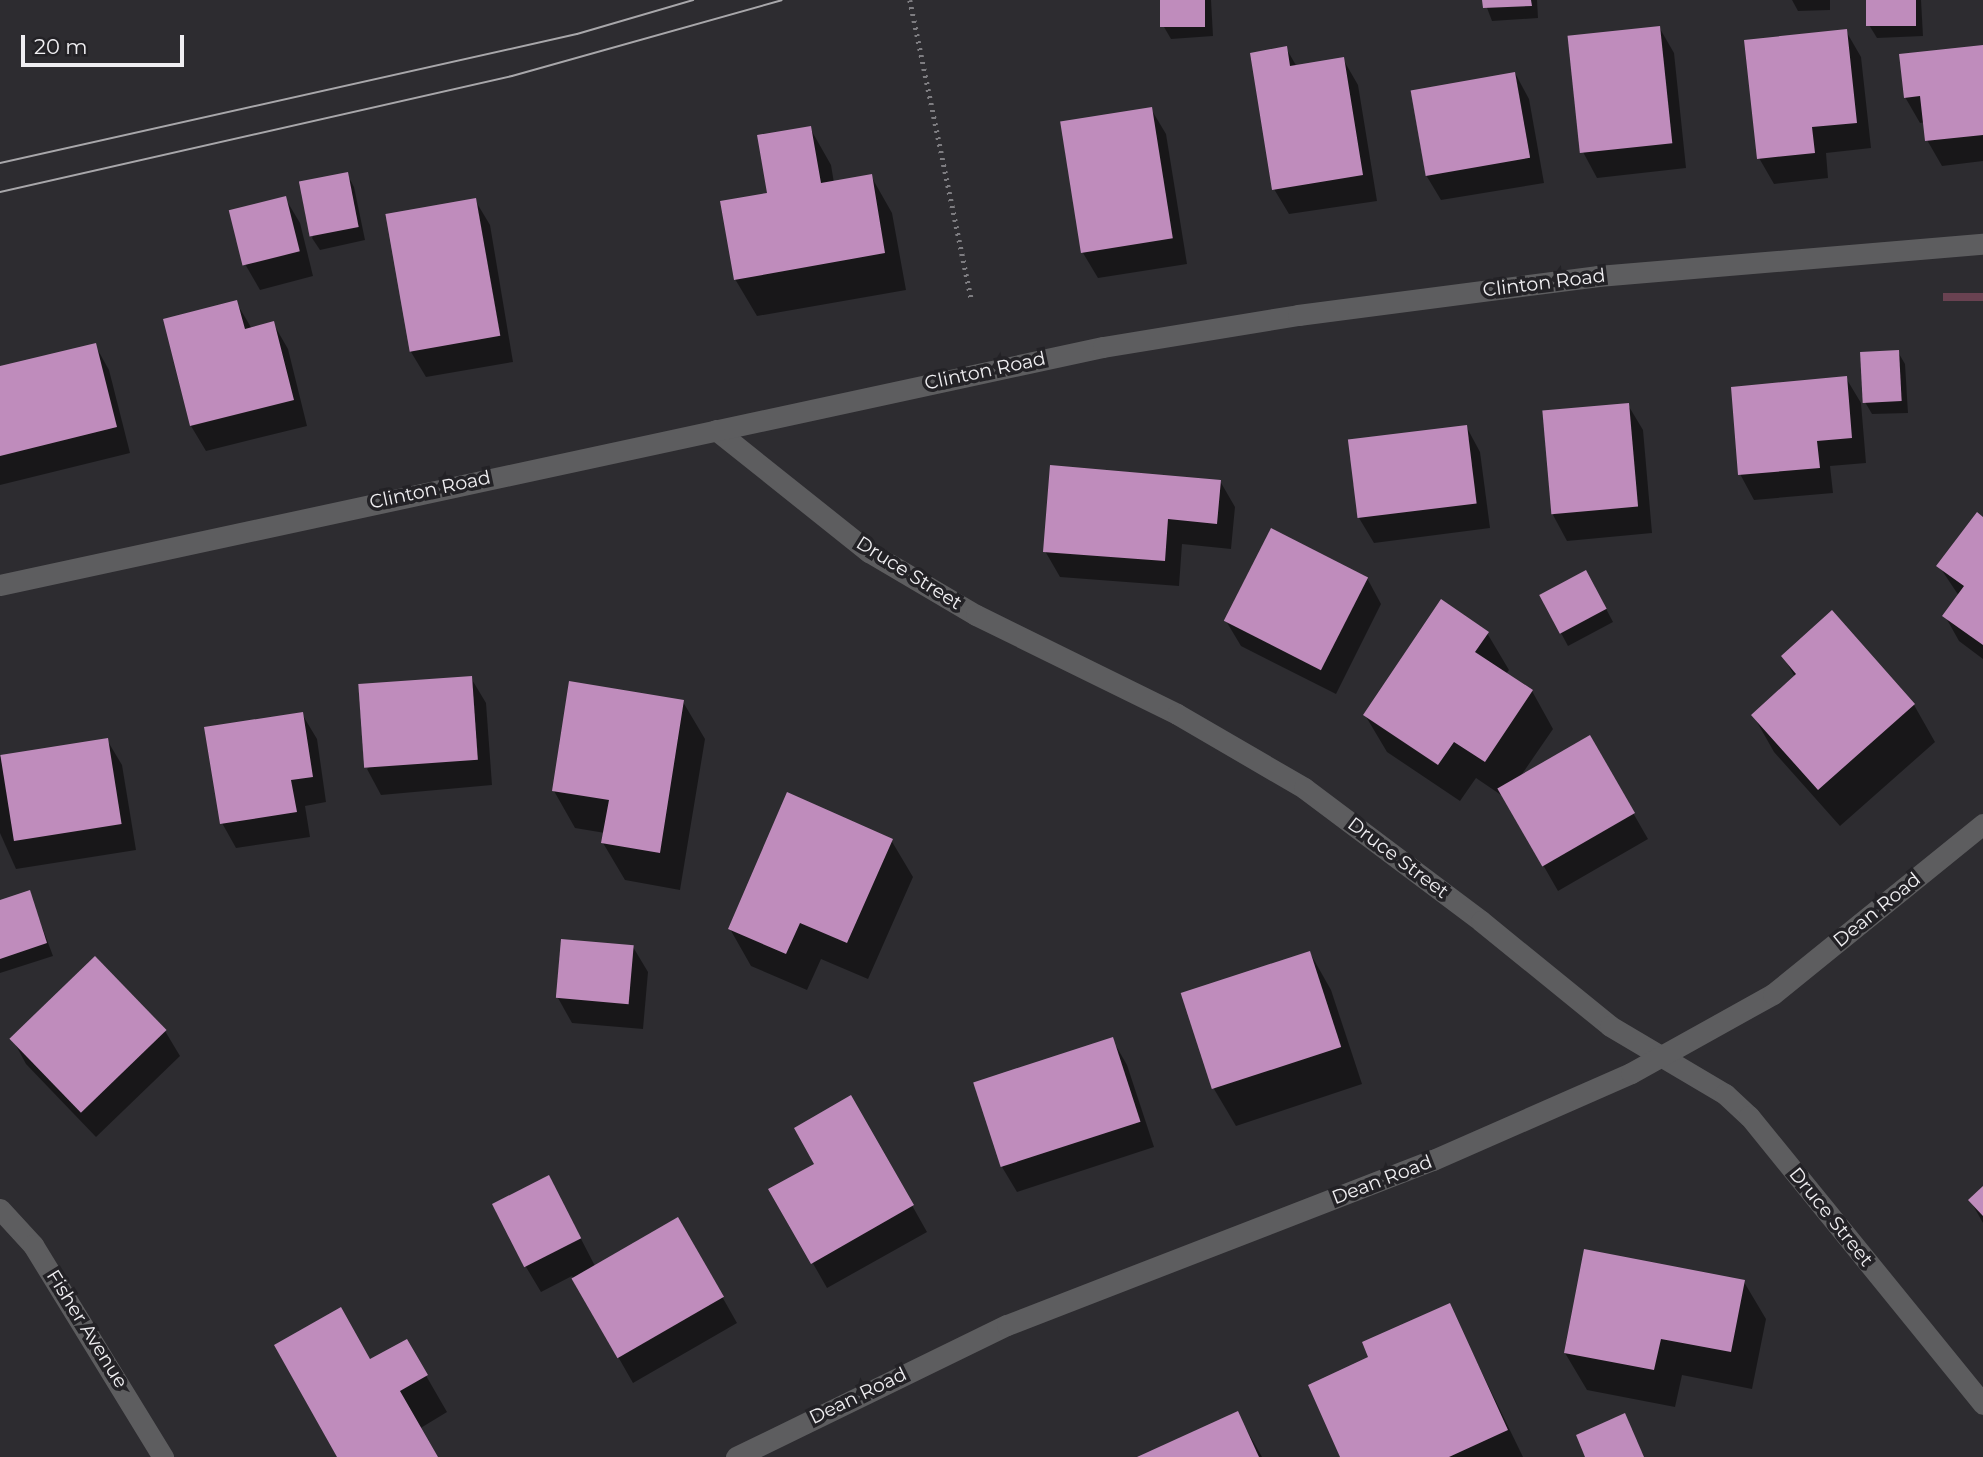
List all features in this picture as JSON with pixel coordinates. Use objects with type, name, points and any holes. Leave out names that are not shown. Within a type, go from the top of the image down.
[{"type":"street","name":"Clinton Road","points":[[0,585],[1077,352],[1298,315],[1598,276],[1983,244]]},
{"type":"street","name":"Druce Street","points":[[716,430],[869,552],[976,615],[1177,714],[1304,788],[1532,960],[1610,1026],[1725,1094],[1749,1116],[1983,1404]]},
{"type":"street","name":"Dean Road","points":[[736,1457],[1007,1325],[1433,1160],[1574,1101],[1662,1057],[1773,994],[1983,824]]},
{"type":"street","name":"Fisher Avenue","points":[[0,1209],[33,1245],[163,1457]]},
{"type":"path","points":[[910,0],[972,301]]},
{"type":"shaded area","points":[[1943,293],[1983,293],[1983,301],[1943,301]]},
{"type":"building","points":[[1160,0],[1205,0],[1205,27],[1160,27]]},
{"type":"building","points":[[1482,0],[1531,0],[1532,6],[1483,8]]},
{"type":"building","points":[[1866,0],[1916,0],[1916,26],[1866,26]]},
{"type":"building","points":[[1660,26],[1672,143],[1580,153],[1568,36]]},
{"type":"building","points":[[1847,29],[1857,123],[1812,127],[1815,153],[1757,159],[1744,40]]},
{"type":"building","points":[[1983,45],[1983,135],[1925,141],[1920,96],[1904,98],[1899,54]]},
{"type":"building","points":[[1287,46],[1290,66],[1344,57],[1363,175],[1272,190],[1250,53]]},
{"type":"building","points":[[1515,72],[1530,158],[1426,176],[1411,90]]},
{"type":"building","points":[[1152,107],[1173,238],[1081,253],[1060,122]]},
{"type":"building","points":[[811,126],[821,183],[872,174],[885,253],[734,280],[720,201],[767,193],[757,135]]},
{"type":"building","points":[[348,172],[359,227],[310,237],[299,182]]},
{"type":"building","points":[[286,196],[300,251],[243,266],[229,210]]},
{"type":"building","points":[[476,198],[500,336],[410,352],[385,214]]},
{"type":"building","points":[[237,300],[245,329],[274,321],[294,400],[190,426],[163,319]]},
{"type":"building","points":[[96,343],[117,427],[0,456],[0,366]]},
{"type":"building","points":[[1899,350],[1902,401],[1863,403],[1860,352]]},
{"type":"building","points":[[1847,376],[1852,438],[1817,441],[1820,468],[1738,475],[1731,387]]},
{"type":"building","points":[[1629,403],[1638,507],[1551,514],[1542,411]]},
{"type":"building","points":[[1467,425],[1477,503],[1358,518],[1348,440]]},
{"type":"building","points":[[1050,465],[1221,480],[1217,524],[1168,519],[1165,561],[1043,552]]},
{"type":"building","points":[[1977,512],[1983,517],[1983,645],[1942,616],[1964,586],[1936,566]]},
{"type":"building","points":[[1271,528],[1368,577],[1321,670],[1224,621]]},
{"type":"building","points":[[1586,570],[1607,609],[1560,634],[1539,595]]},
{"type":"building","points":[[1441,599],[1489,632],[1475,652],[1533,690],[1485,762],[1454,742],[1438,765],[1363,715]]},
{"type":"building","points":[[1832,610],[1915,704],[1818,790],[1751,715],[1796,674],[1781,656]]},
{"type":"building","points":[[472,676],[478,760],[364,768],[358,684]]},
{"type":"building","points":[[569,681],[684,700],[660,853],[601,843],[609,800],[552,791]]},
{"type":"building","points":[[303,712],[313,777],[291,780],[297,812],[220,824],[204,727]]},
{"type":"building","points":[[1590,735],[1635,813],[1542,866],[1497,789]]},
{"type":"building","points":[[108,738],[122,824],[14,841],[0,755]]},
{"type":"building","points":[[787,792],[893,839],[847,943],[800,923],[786,954],[728,929]]},
{"type":"building","points":[[30,890],[47,943],[0,959],[0,900]]},
{"type":"building","points":[[561,939],[634,945],[629,1004],[556,998]]},
{"type":"building","points":[[1310,951],[1341,1047],[1212,1089],[1181,993]]},
{"type":"building","points":[[95,956],[167,1030],[81,1113],[9,1039]]},
{"type":"building","points":[[1113,1037],[1141,1122],[1001,1167],[973,1082]]},
{"type":"building","points":[[851,1095],[914,1205],[811,1264],[768,1189],[814,1164],[794,1128]]},
{"type":"building","points":[[549,1175],[581,1238],[524,1267],[492,1204]]},
{"type":"building","points":[[1983,1186],[1983,1216],[1968,1200]]},
{"type":"building","points":[[678,1217],[724,1297],[617,1358],[571,1278]]},
{"type":"building","points":[[1584,1249],[1745,1280],[1731,1352],[1661,1339],[1654,1370],[1564,1353]]},
{"type":"building","points":[[1450,1303],[1508,1430],[1449,1457],[1340,1457],[1308,1385],[1368,1357],[1362,1342]]},
{"type":"building","points":[[341,1307],[370,1359],[407,1339],[428,1375],[400,1391],[438,1457],[337,1457],[274,1345]]},
{"type":"building","points":[[1238,1411],[1259,1457],[1137,1457]]},
{"type":"building","points":[[1625,1413],[1644,1457],[1585,1457],[1576,1435]]},
{"type":"tram line","points":[[0,163],[577,34],[693,0]]},
{"type":"tram line","points":[[0,192],[512,76],[782,0]]}]
